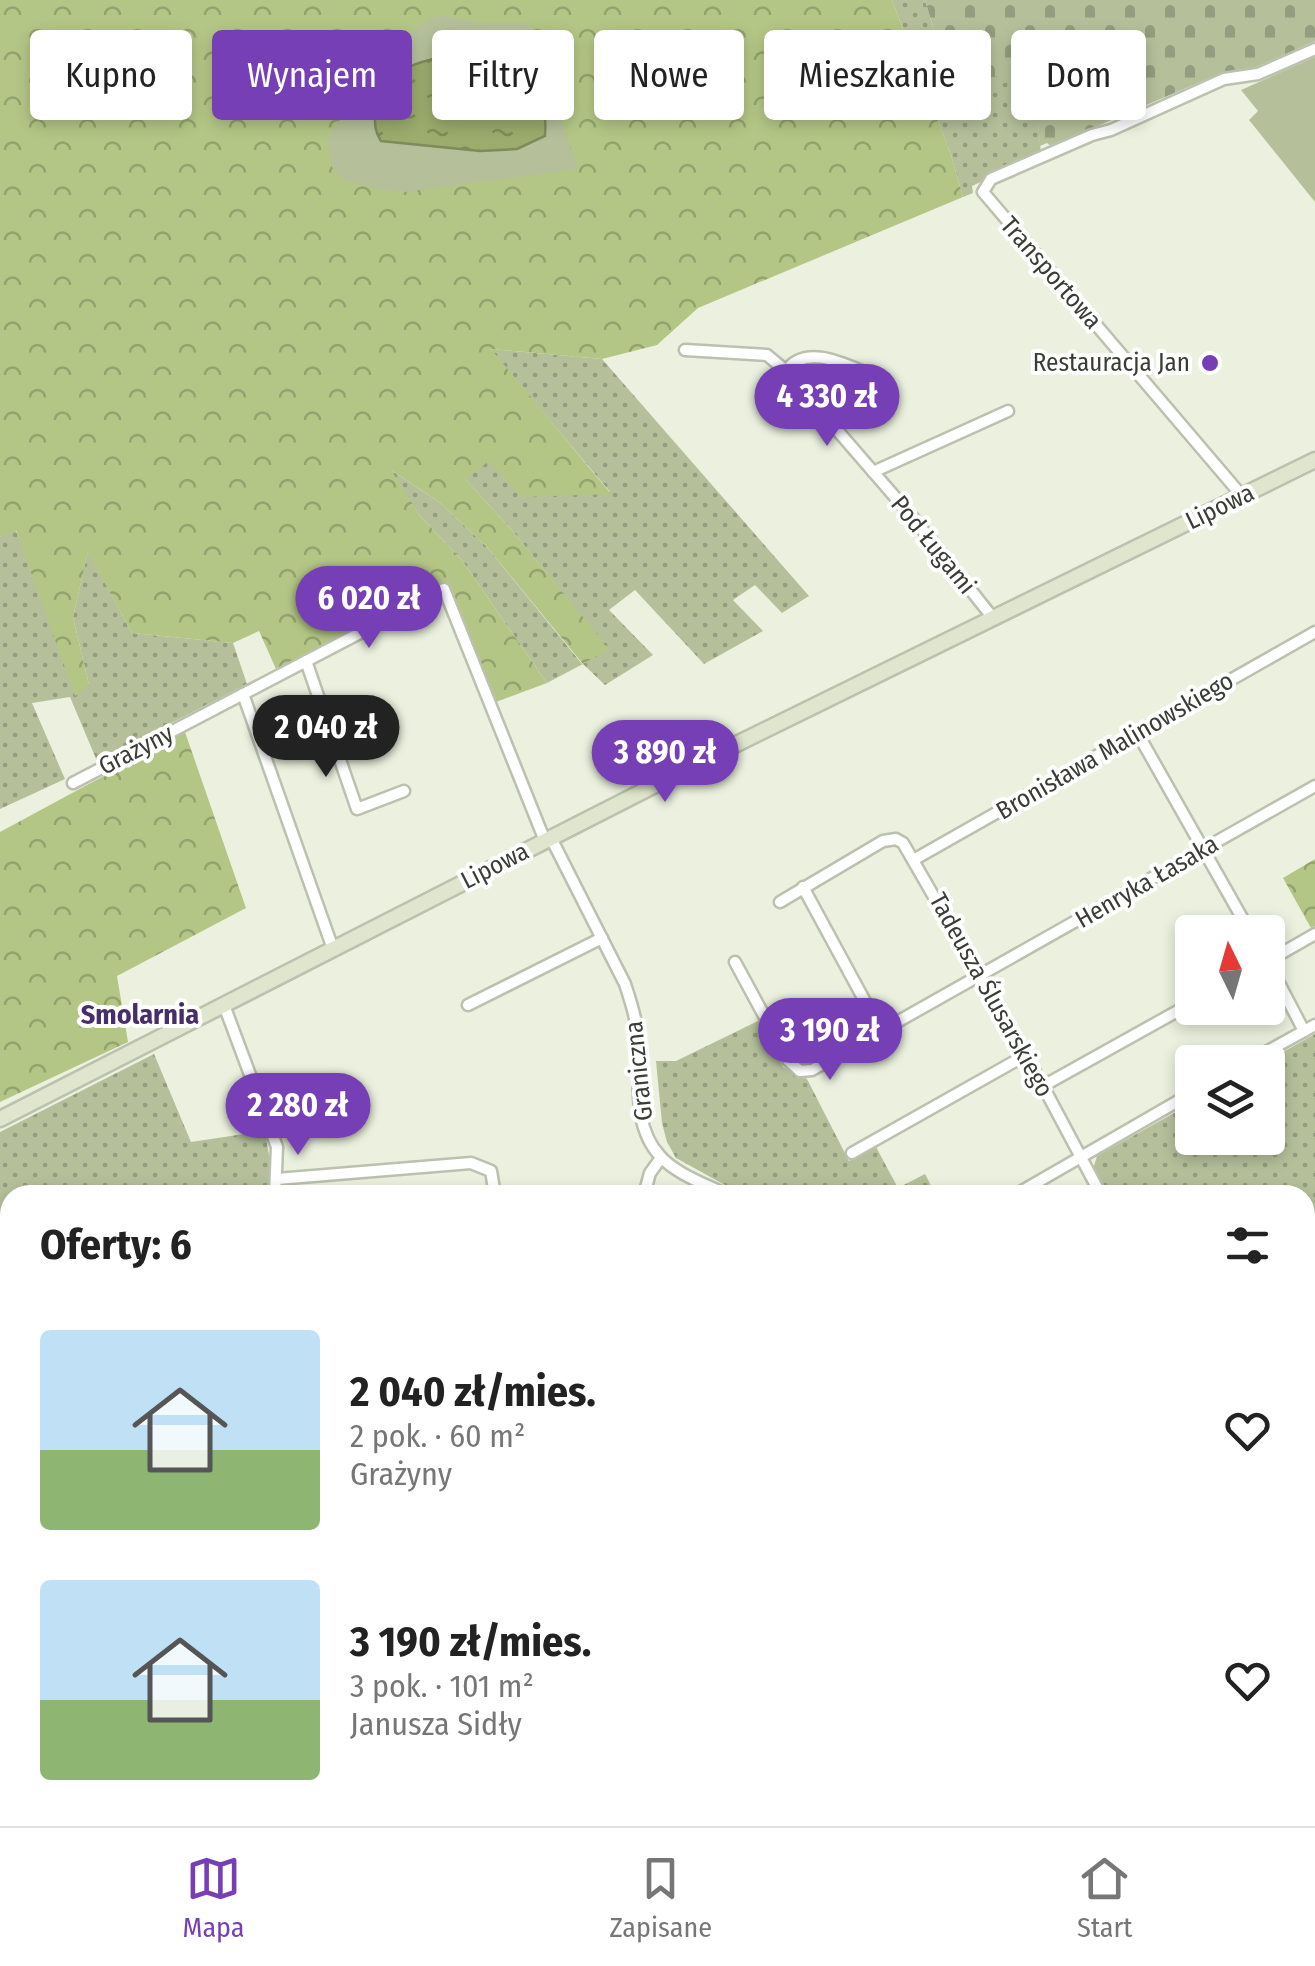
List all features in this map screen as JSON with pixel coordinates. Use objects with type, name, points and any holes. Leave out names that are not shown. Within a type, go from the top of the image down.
[{"type":"main road","name":"Lipowa","points":[[0,1118],[548,839],[1315,460]]},
{"type":"street","name":"Transportowa","points":[[1242,496],[983,192],[991,179],[1224,79],[1258,74],[1315,49]]},
{"type":"street","name":"Pod Ługami","points":[[685,350],[767,355],[786,371],[993,618]]},
{"type":"street","points":[[786,371],[792,363],[818,356],[874,376]]},
{"type":"street","name":"Pod Ługami","points":[[873,472],[1008,411]]},
{"type":"street","name":"Grażyny","points":[[73,783],[444,589],[548,839]]},
{"type":"street","name":"Bronisława Malinowskiego","points":[[915,859],[1315,632]]},
{"type":"street","points":[[306,661],[357,808],[404,791]]},
{"type":"street","points":[[243,694],[333,949]]},
{"type":"street","points":[[1138,734],[1240,915]]},
{"type":"street","name":"Henryka Łasaka","points":[[735,962],[796,1069],[812,1070],[1315,786]]},
{"type":"street","name":"Graniczna","points":[[548,839],[632,1002],[643,1127],[661,1158]]},
{"type":"street","name":"Tadeusza Ślusarskiego","points":[[803,887],[883,842],[896,839],[903,843],[1026,1055],[1096,1185]]},
{"type":"street","points":[[780,902],[803,887],[881,1031]]},
{"type":"street","points":[[1285,952],[1315,934]]},
{"type":"street","points":[[468,1004],[602,938]]},
{"type":"street","points":[[1279,1045],[1310,1028],[1285,989]]},
{"type":"street","points":[[224,1005],[277,1148],[276,1185]]},
{"type":"street","points":[[1043,1086],[1175,1012]]},
{"type":"street","points":[[852,1154],[1026,1055]]},
{"type":"street","points":[[1032,1185],[1175,1103]]},
{"type":"street","points":[[647,1185],[661,1158],[709,1185]]},
{"type":"street","points":[[277,1180],[471,1163],[491,1171],[493,1185]]},
{"type":"green space","points":[[0,0],[892,0],[903,30],[764,30],[764,120],[938,120],[963,197],[698,308],[657,345],[602,359],[491,349],[611,494],[522,497],[489,461],[465,479],[609,649],[583,664],[486,546],[439,502],[391,470],[420,516],[461,559],[547,683],[493,703],[447,584],[276,669],[259,631],[233,643],[132,633],[88,552],[73,617],[89,685],[75,696],[16,530],[0,537]]},
{"type":"green space","points":[[892,0],[925,0],[934,30],[903,30]]},
{"type":"green space","points":[[925,0],[1315,0],[1315,41],[1254,68],[1221,73],[1146,105],[1146,30],[1011,30],[1011,73],[991,78],[991,30],[934,30]]},
{"type":"green space","points":[[432,17],[528,23],[530,30],[432,30],[432,120],[561,120],[578,169],[405,192],[379,190],[341,178],[332,167],[327,140],[340,120],[412,120],[412,32]]},
{"type":"green space","points":[[1315,57],[1315,202],[1249,120],[1258,111],[1241,90]]},
{"type":"green space","points":[[1011,72],[1011,120],[1038,120],[1041,154],[972,186],[973,193],[963,197],[938,120],[991,120],[991,77]]},
{"type":"green space","points":[[1038,120],[1112,120],[1051,146],[1040,146]]},
{"type":"green space","points":[[490,349],[602,359],[809,596],[782,613],[755,585],[733,600],[763,631],[704,664],[635,590],[609,610],[653,655],[605,685],[583,664],[547,683],[461,559],[420,516],[388,468],[439,502],[486,546],[582,664],[608,649],[511,529],[464,478],[489,460],[610,492]]},
{"type":"green space","points":[[15,529],[89,685],[73,617],[88,551],[132,633],[233,643],[247,684],[97,761],[70,697],[32,703],[65,779],[0,809],[0,537]]},
{"type":"green space","points":[[185,732],[246,908],[117,976],[128,1042],[0,1102],[0,832]]},
{"type":"green space","points":[[1315,859],[1315,926],[1311,928],[1283,878]]},
{"type":"green space","points":[[760,1020],[783,1067],[807,1079],[849,1161],[876,1147],[896,1185],[725,1185],[676,1158],[662,1123],[656,1061],[676,1061]]},
{"type":"green space","points":[[1315,1034],[1315,1185],[1102,1185],[1093,1169],[1097,1156],[1175,1112],[1175,1155],[1285,1155],[1285,1051]]},
{"type":"green space","points":[[154,1054],[191,1142],[265,1131],[271,1167],[269,1185],[0,1185],[0,1132]]},
{"type":"green space","points":[[925,1174],[931,1185],[904,1185]]},
{"type":"water","points":[[432,60],[432,120],[544,120],[545,136],[517,149],[480,151],[381,141],[376,120],[412,120],[412,66]]},
{"type":"place","name":"Restauracja Jan","points":[[1210,363]]},
{"type":"district","name":"Smolarnia","points":[[140,1014]]}]
